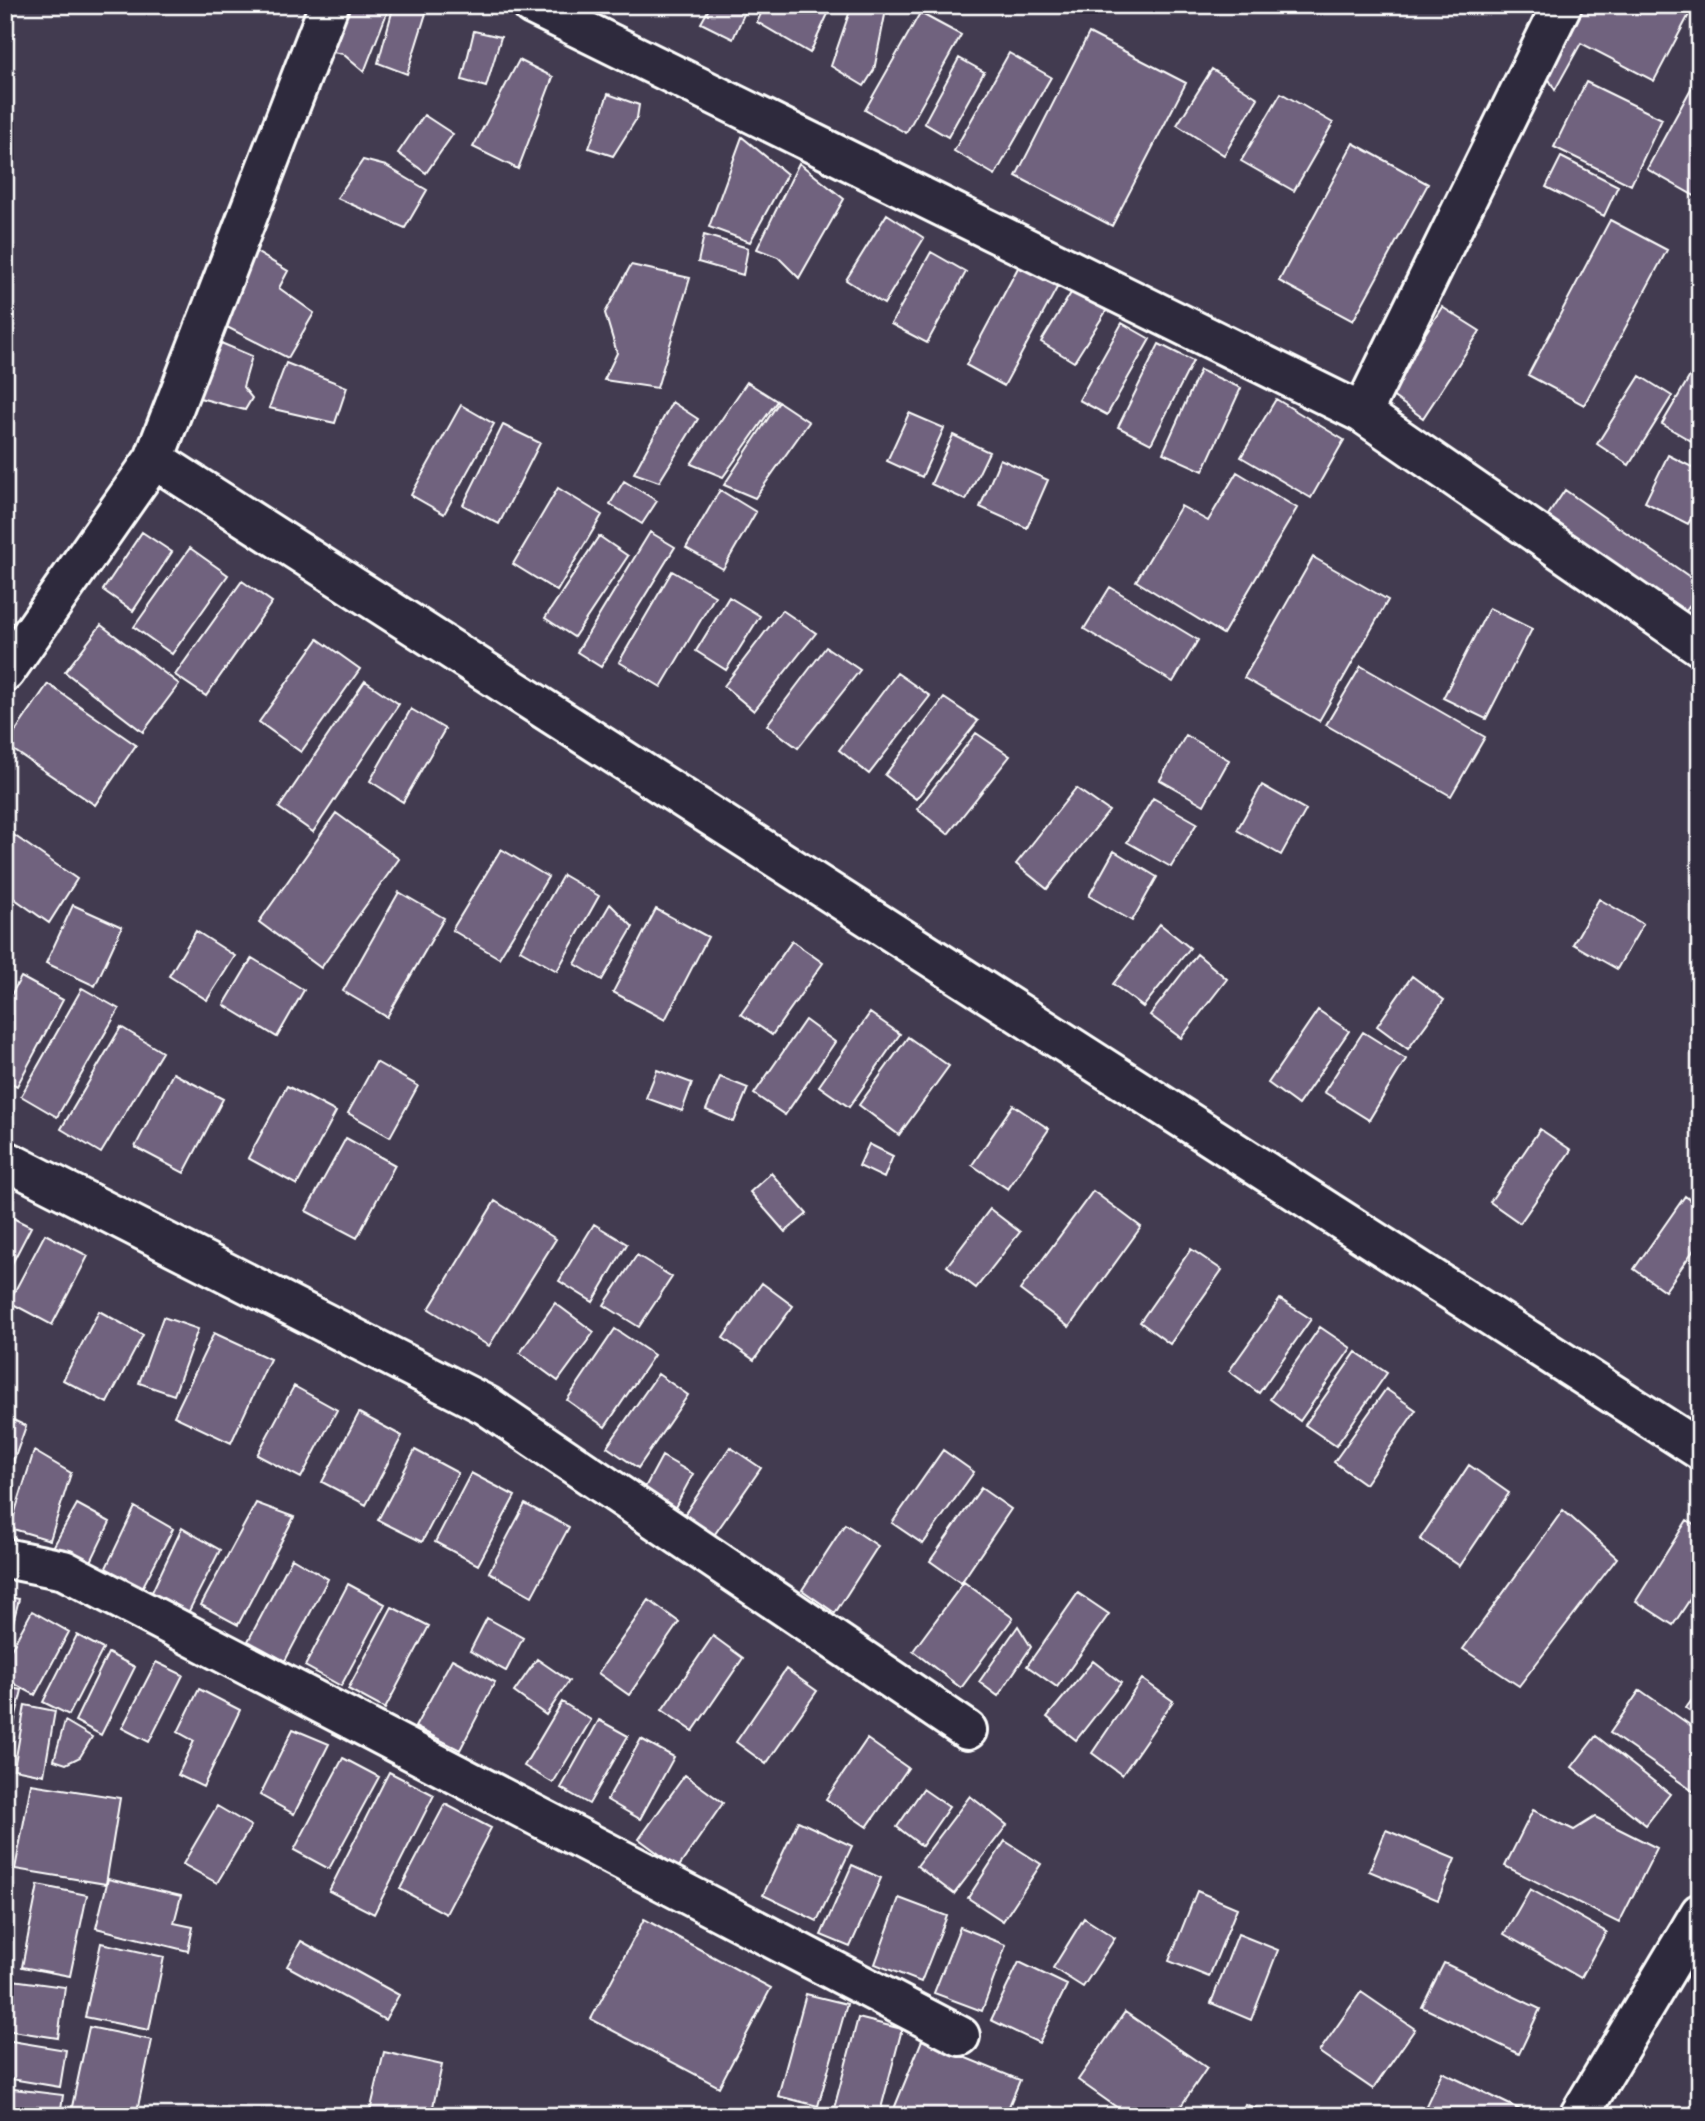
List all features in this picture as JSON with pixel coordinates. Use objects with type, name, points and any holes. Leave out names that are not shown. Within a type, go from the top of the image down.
[{"type":"street","points":[[5,672],[154,459],[328,5]]},
{"type":"street","points":[[532,5],[1362,413],[1700,646]]},
{"type":"street","points":[[1362,413],[1562,5]]},
{"type":"street","points":[[154,459],[1700,1451]]},
{"type":"street","points":[[5,1160],[486,1405],[967,1730]]},
{"type":"street","points":[[5,1558],[64,1570],[960,2036]]},
{"type":"street","points":[[1579,2116],[1700,1913]]},
{"type":"building","points":[[345,5],[390,5],[364,72],[343,54],[327,51]]},
{"type":"building","points":[[394,5],[415,5],[427,10],[407,74],[378,63]]},
{"type":"building","points":[[711,5],[748,5],[733,39],[701,23]]},
{"type":"building","points":[[765,5],[832,5],[810,53],[757,22]]},
{"type":"building","points":[[852,5],[887,5],[874,70],[864,86],[831,66]]},
{"type":"building","points":[[1573,5],[1684,5],[1692,9],[1654,81],[1581,43],[1555,90],[1541,65]]},
{"type":"building","points":[[920,13],[961,35],[906,133],[865,110]]},
{"type":"building","points":[[474,31],[501,37],[486,87],[462,80]]},
{"type":"building","points":[[1089,33],[1186,83],[1112,226],[1016,176]]},
{"type":"building","points":[[1009,53],[1051,77],[995,175],[954,151]]},
{"type":"building","points":[[959,58],[984,72],[948,137],[924,123]]},
{"type":"building","points":[[519,60],[553,77],[518,169],[473,147]]},
{"type":"building","points":[[1212,69],[1258,98],[1224,155],[1177,125]]},
{"type":"building","points":[[1700,75],[1700,199],[1647,169]]},
{"type":"building","points":[[1586,82],[1662,119],[1631,185],[1554,147]]},
{"type":"building","points":[[1281,93],[1333,123],[1294,191],[1241,161]]},
{"type":"building","points":[[608,94],[639,105],[637,118],[613,156],[589,148]]},
{"type":"building","points":[[424,115],[453,134],[426,173],[398,153]]},
{"type":"building","points":[[742,137],[787,174],[750,242],[709,227]]},
{"type":"building","points":[[1353,143],[1428,184],[1353,321],[1279,281]]},
{"type":"building","points":[[1561,157],[1618,186],[1604,216],[1546,187]]},
{"type":"building","points":[[363,160],[386,166],[427,190],[405,228],[337,198]]},
{"type":"building","points":[[799,163],[844,199],[799,278],[778,257],[757,249]]},
{"type":"building","points":[[887,214],[924,238],[884,304],[846,280]]},
{"type":"building","points":[[1610,220],[1667,250],[1584,405],[1528,375]]},
{"type":"building","points":[[704,235],[748,248],[743,275],[698,262]]},
{"type":"building","points":[[244,245],[288,271],[279,288],[314,313],[288,358],[215,321]]},
{"type":"building","points":[[931,252],[966,272],[927,343],[891,324]]},
{"type":"building","points":[[1020,264],[1058,286],[1004,386],[966,365]]},
{"type":"building","points":[[631,265],[690,278],[657,388],[604,380],[617,353],[605,313]]},
{"type":"building","points":[[1074,288],[1108,308],[1074,362],[1041,342]]},
{"type":"building","points":[[1442,307],[1480,331],[1423,418],[1388,393]]},
{"type":"building","points":[[1122,323],[1150,339],[1107,415],[1079,400]]},
{"type":"building","points":[[221,343],[252,356],[243,387],[252,398],[245,410],[196,397]]},
{"type":"building","points":[[1159,344],[1193,361],[1151,444],[1118,427]]},
{"type":"building","points":[[1700,359],[1700,446],[1662,424]]},
{"type":"building","points":[[286,363],[347,387],[335,423],[269,408]]},
{"type":"building","points":[[1200,370],[1241,388],[1203,471],[1163,453]]},
{"type":"building","points":[[1640,376],[1672,396],[1629,465],[1597,444]]},
{"type":"building","points":[[747,382],[777,401],[723,477],[691,464]]},
{"type":"building","points":[[1276,399],[1344,440],[1311,498],[1241,457]]},
{"type":"building","points":[[672,402],[698,419],[659,482],[634,473]]},
{"type":"building","points":[[779,402],[809,422],[755,498],[724,485]]},
{"type":"building","points":[[461,405],[494,424],[444,514],[411,495]]},
{"type":"building","points":[[909,413],[944,428],[922,477],[887,461]]},
{"type":"building","points":[[503,425],[540,443],[499,524],[463,505]]},
{"type":"building","points":[[953,435],[989,452],[966,500],[931,484]]},
{"type":"building","points":[[1668,455],[1700,471],[1700,503],[1688,524],[1645,502]]},
{"type":"building","points":[[1000,459],[1048,480],[1027,528],[980,507]]},
{"type":"building","points":[[1237,472],[1297,508],[1223,634],[1136,581],[1181,506],[1208,521]]},
{"type":"building","points":[[624,481],[657,501],[642,524],[610,504]]},
{"type":"building","points":[[558,488],[602,515],[557,591],[513,564]]},
{"type":"building","points":[[720,490],[756,512],[723,569],[686,548]]},
{"type":"building","points":[[1565,490],[1700,584],[1700,591],[1677,624],[1540,527]]},
{"type":"building","points":[[142,532],[172,552],[133,611],[103,590]]},
{"type":"building","points":[[650,532],[675,547],[601,667],[577,652]]},
{"type":"building","points":[[599,536],[628,556],[574,637],[545,618]]},
{"type":"building","points":[[190,548],[228,575],[172,654],[134,627]]},
{"type":"building","points":[[1313,557],[1388,600],[1319,721],[1244,678]]},
{"type":"building","points":[[672,571],[715,596],[661,687],[619,662]]},
{"type":"building","points":[[242,581],[272,602],[206,696],[175,675]]},
{"type":"building","points":[[1110,587],[1198,640],[1173,682],[1084,629]]},
{"type":"building","points":[[729,597],[760,616],[726,670],[696,651]]},
{"type":"building","points":[[1489,608],[1532,629],[1486,719],[1443,698]]},
{"type":"building","points":[[782,610],[816,633],[754,711],[724,686]]},
{"type":"building","points":[[101,625],[179,684],[143,732],[65,672]]},
{"type":"building","points":[[318,639],[360,669],[301,752],[259,722]]},
{"type":"building","points":[[826,647],[860,670],[798,748],[767,725]]},
{"type":"building","points":[[1361,666],[1485,737],[1451,796],[1326,725]]},
{"type":"building","points":[[897,673],[930,696],[869,774],[839,750]]},
{"type":"building","points":[[365,681],[399,704],[313,832],[279,808]]},
{"type":"building","points":[[48,684],[136,745],[95,805],[6,745]]},
{"type":"building","points":[[944,698],[978,721],[916,799],[885,775]]},
{"type":"building","points":[[411,709],[445,729],[403,802],[370,781]]},
{"type":"building","points":[[976,733],[1010,756],[948,834],[917,809]]},
{"type":"building","points":[[1186,735],[1229,760],[1204,805],[1160,780]]},
{"type":"building","points":[[1262,785],[1306,810],[1281,855],[1237,830]]},
{"type":"building","points":[[1076,788],[1109,811],[1047,889],[1016,864]]},
{"type":"building","points":[[1153,798],[1197,823],[1171,867],[1127,842]]},
{"type":"building","points":[[336,813],[399,859],[321,968],[259,922]]},
{"type":"building","points":[[5,829],[77,879],[49,923],[5,892]]},
{"type":"building","points":[[501,849],[548,877],[499,958],[452,930]]},
{"type":"building","points":[[1114,851],[1157,877],[1132,921],[1089,896]]},
{"type":"building","points":[[563,875],[599,896],[557,971],[520,950]]},
{"type":"building","points":[[399,892],[444,918],[387,1017],[343,991]]},
{"type":"building","points":[[1599,899],[1643,924],[1617,969],[1573,944]]},
{"type":"building","points":[[610,904],[633,927],[602,980],[575,964]]},
{"type":"building","points":[[73,905],[122,927],[95,986],[46,963]]},
{"type":"building","points":[[656,909],[708,937],[665,1020],[613,992]]},
{"type":"building","points":[[1160,924],[1190,948],[1143,1007],[1113,984]]},
{"type":"building","points":[[196,931],[235,956],[207,1000],[169,976]]},
{"type":"building","points":[[792,941],[823,963],[772,1035],[741,1014]]},
{"type":"building","points":[[1197,954],[1227,979],[1181,1038],[1150,1015]]},
{"type":"building","points":[[252,958],[304,990],[277,1037],[224,1005]]},
{"type":"building","points":[[1412,976],[1444,1000],[1408,1049],[1377,1026]]},
{"type":"building","points":[[21,977],[63,1000],[17,1086],[5,1080],[5,1006]]},
{"type":"building","points":[[82,988],[119,1009],[57,1117],[21,1096]]},
{"type":"building","points":[[1318,1010],[1349,1031],[1298,1105],[1268,1083]]},
{"type":"building","points":[[870,1013],[900,1034],[849,1107],[819,1086]]},
{"type":"building","points":[[805,1020],[835,1042],[785,1115],[754,1094]]},
{"type":"building","points":[[121,1027],[162,1052],[101,1153],[61,1129]]},
{"type":"building","points":[[1363,1032],[1406,1059],[1369,1120],[1324,1092]]},
{"type":"building","points":[[908,1037],[949,1066],[899,1135],[859,1105]]},
{"type":"building","points":[[376,1062],[418,1086],[390,1137],[348,1113]]},
{"type":"building","points":[[657,1070],[692,1083],[682,1111],[646,1098]]},
{"type":"building","points":[[173,1073],[223,1099],[184,1173],[135,1147]]},
{"type":"building","points":[[720,1077],[748,1088],[734,1122],[706,1110]]},
{"type":"building","points":[[287,1086],[336,1112],[297,1185],[248,1158]]},
{"type":"building","points":[[1013,1105],[1049,1129],[1008,1189],[972,1165]]},
{"type":"building","points":[[1540,1129],[1571,1150],[1520,1223],[1490,1202]]},
{"type":"building","points":[[346,1138],[395,1165],[357,1238],[306,1211]]},
{"type":"building","points":[[869,1144],[893,1156],[884,1178],[859,1166]]},
{"type":"building","points":[[771,1173],[807,1214],[785,1232],[750,1192]]},
{"type":"building","points":[[1093,1191],[1141,1227],[1069,1327],[1020,1290]]},
{"type":"building","points":[[1685,1196],[1700,1207],[1700,1241],[1665,1291],[1634,1269]]},
{"type":"building","points":[[495,1201],[556,1239],[489,1346],[429,1309]]},
{"type":"building","points":[[990,1209],[1020,1232],[976,1288],[947,1266]]},
{"type":"building","points":[[5,1214],[31,1227],[5,1277]]},
{"type":"building","points":[[594,1224],[627,1244],[593,1302],[559,1281]]},
{"type":"building","points":[[45,1234],[88,1256],[52,1325],[9,1302]]},
{"type":"building","points":[[1191,1249],[1222,1270],[1170,1344],[1140,1322]]},
{"type":"building","points":[[637,1255],[672,1277],[639,1327],[604,1305]]},
{"type":"building","points":[[762,1283],[793,1306],[754,1360],[723,1338]]},
{"type":"building","points":[[1280,1299],[1311,1319],[1259,1393],[1229,1371]]},
{"type":"building","points":[[555,1303],[594,1332],[558,1381],[520,1353]]},
{"type":"building","points":[[99,1311],[143,1335],[107,1403],[63,1380]]},
{"type":"building","points":[[163,1317],[198,1329],[174,1395],[139,1383]]},
{"type":"building","points":[[1320,1327],[1351,1348],[1300,1421],[1270,1399]]},
{"type":"building","points":[[615,1329],[654,1355],[605,1427],[567,1400]]},
{"type":"building","points":[[214,1333],[270,1359],[231,1443],[174,1416]]},
{"type":"building","points":[[1356,1352],[1387,1373],[1336,1446],[1305,1425]]},
{"type":"building","points":[[658,1374],[688,1395],[638,1468],[607,1447]]},
{"type":"building","points":[[294,1386],[337,1410],[301,1478],[257,1455]]},
{"type":"building","points":[[1386,1389],[1416,1410],[1365,1484],[1334,1462]]},
{"type":"building","points":[[359,1413],[402,1436],[366,1505],[322,1482]]},
{"type":"building","points":[[5,1416],[26,1426],[5,1485]]},
{"type":"building","points":[[730,1447],[761,1468],[710,1541],[680,1521]]},
{"type":"building","points":[[415,1450],[458,1473],[422,1542],[378,1520]]},
{"type":"building","points":[[943,1450],[974,1472],[923,1544],[892,1523]]},
{"type":"building","points":[[34,1451],[71,1473],[50,1540],[10,1528]]},
{"type":"building","points":[[662,1456],[693,1474],[673,1511],[642,1493]]},
{"type":"building","points":[[1469,1465],[1509,1493],[1460,1566],[1420,1539]]},
{"type":"building","points":[[471,1473],[515,1496],[478,1565],[435,1542]]},
{"type":"building","points":[[981,1488],[1011,1509],[961,1583],[930,1561]]},
{"type":"building","points":[[256,1503],[294,1517],[238,1625],[201,1605]]},
{"type":"building","points":[[77,1504],[110,1522],[87,1570],[51,1551]]},
{"type":"building","points":[[525,1504],[569,1527],[532,1596],[489,1572]]},
{"type":"building","points":[[135,1507],[173,1529],[140,1592],[104,1572]]},
{"type":"building","points":[[1563,1510],[1617,1558],[1519,1686],[1463,1649]]},
{"type":"building","points":[[1687,1520],[1700,1528],[1700,1584],[1673,1625],[1636,1601]]},
{"type":"building","points":[[845,1524],[878,1546],[835,1613],[802,1590]]},
{"type":"building","points":[[182,1528],[220,1550],[188,1613],[151,1594]]},
{"type":"building","points":[[292,1558],[328,1579],[285,1661],[248,1641]]},
{"type":"building","points":[[964,1582],[1013,1618],[961,1688],[913,1651]]},
{"type":"building","points":[[348,1584],[385,1604],[341,1686],[305,1666]]},
{"type":"building","points":[[1078,1593],[1109,1614],[1057,1687],[1027,1666]]},
{"type":"building","points":[[5,1596],[19,1599],[9,1638],[5,1637]]},
{"type":"building","points":[[649,1600],[679,1622],[629,1695],[598,1673]]},
{"type":"building","points":[[392,1607],[429,1626],[385,1709],[348,1689]]},
{"type":"building","points":[[32,1611],[69,1632],[35,1695],[5,1679],[5,1660]]},
{"type":"building","points":[[487,1618],[523,1638],[506,1671],[470,1651]]},
{"type":"building","points":[[1018,1626],[1031,1647],[998,1696],[979,1682]]},
{"type":"building","points":[[77,1635],[103,1649],[69,1715],[43,1702]]},
{"type":"building","points":[[713,1636],[743,1658],[693,1731],[662,1710]]},
{"type":"building","points":[[108,1653],[135,1667],[101,1735],[75,1721]]},
{"type":"building","points":[[452,1659],[495,1682],[460,1750],[415,1727]]},
{"type":"building","points":[[537,1659],[569,1681],[546,1715],[514,1692]]},
{"type":"building","points":[[1093,1661],[1121,1683],[1076,1740],[1047,1717]]},
{"type":"building","points":[[156,1662],[183,1675],[149,1742],[122,1728]]},
{"type":"building","points":[[786,1669],[817,1691],[766,1764],[736,1742]]},
{"type":"building","points":[[1142,1679],[1173,1701],[1122,1775],[1092,1753]]},
{"type":"building","points":[[5,1687],[22,1690],[13,1728],[5,1726]]},
{"type":"building","points":[[199,1689],[240,1710],[203,1787],[178,1775],[194,1741],[178,1732]]},
{"type":"building","points":[[1700,1689],[1700,1718],[1686,1708]]},
{"type":"building","points":[[1640,1690],[1700,1732],[1700,1796],[1610,1733]]},
{"type":"building","points":[[562,1702],[591,1720],[553,1783],[524,1766]]},
{"type":"building","points":[[25,1705],[55,1711],[44,1775],[14,1769]]},
{"type":"building","points":[[599,1720],[628,1736],[589,1804],[561,1788]]},
{"type":"building","points":[[65,1721],[92,1737],[80,1757],[66,1764],[54,1760]]},
{"type":"building","points":[[293,1729],[329,1744],[294,1814],[260,1795]]},
{"type":"building","points":[[5,1735],[14,1737],[8,1768],[5,1767]]},
{"type":"building","points":[[1596,1736],[1670,1794],[1646,1825],[1572,1767]]},
{"type":"building","points":[[641,1739],[674,1757],[640,1819],[607,1800]]},
{"type":"building","points":[[867,1739],[908,1768],[867,1827],[826,1799]]},
{"type":"building","points":[[343,1758],[379,1777],[329,1869],[294,1850]]},
{"type":"building","points":[[389,1772],[434,1795],[374,1914],[329,1891]]},
{"type":"building","points":[[685,1775],[723,1803],[678,1868],[639,1839]]},
{"type":"building","points":[[31,1784],[120,1798],[106,1884],[15,1869]]},
{"type":"building","points":[[923,1789],[949,1807],[922,1846],[897,1827]]},
{"type":"building","points":[[970,1796],[1007,1825],[954,1894],[917,1866]]},
{"type":"building","points":[[445,1804],[491,1828],[446,1914],[400,1889]]},
{"type":"building","points":[[217,1806],[251,1826],[217,1883],[183,1864]]},
{"type":"building","points":[[1533,1810],[1574,1830],[1595,1817],[1657,1848],[1619,1923],[1505,1866]]},
{"type":"building","points":[[798,1821],[852,1846],[817,1921],[763,1895]]},
{"type":"building","points":[[1386,1830],[1455,1859],[1438,1900],[1369,1871]]},
{"type":"building","points":[[1005,1841],[1041,1864],[1003,1921],[968,1898]]},
{"type":"building","points":[[852,1865],[881,1878],[850,1947],[821,1935]]},
{"type":"building","points":[[108,1879],[181,1896],[174,1923],[193,1927],[188,1951],[96,1928]]},
{"type":"building","points":[[38,1885],[87,1895],[70,1976],[22,1967]]},
{"type":"building","points":[[1530,1889],[1606,1932],[1581,1978],[1504,1934]]},
{"type":"building","points":[[1197,1891],[1237,1908],[1209,1977],[1169,1961]]},
{"type":"building","points":[[899,1898],[947,1916],[921,1982],[875,1964]]},
{"type":"building","points":[[1084,1918],[1115,1938],[1083,1987],[1053,1968]]},
{"type":"building","points":[[644,1919],[771,1988],[719,2087],[591,2019]]},
{"type":"building","points":[[960,1927],[1006,1945],[982,2011],[934,1993]]},
{"type":"building","points":[[1238,1934],[1278,1950],[1251,2020],[1211,2003]]},
{"type":"building","points":[[301,1941],[399,1995],[385,2020],[287,1966]]},
{"type":"building","points":[[101,1943],[164,1957],[149,2030],[85,2017]]},
{"type":"building","points":[[1019,1962],[1067,1985],[1039,2043],[991,2020]]},
{"type":"building","points":[[1444,1963],[1540,2009],[1519,2054],[1422,2007]]},
{"type":"building","points":[[5,1979],[65,1987],[58,2038],[5,2030]]},
{"type":"building","points":[[1361,1992],[1415,2029],[1373,2089],[1319,2052]]},
{"type":"building","points":[[806,1994],[847,2004],[818,2106],[778,2096]]},
{"type":"building","points":[[1125,2012],[1207,2068],[1174,2116],[1129,2116],[1078,2080]]},
{"type":"building","points":[[858,2018],[902,2029],[879,2116],[832,2116]]},
{"type":"building","points":[[89,2027],[152,2040],[136,2116],[70,2116]]},
{"type":"building","points":[[5,2040],[66,2050],[60,2087],[5,2078]]},
{"type":"building","points":[[922,2040],[1020,2080],[1005,2116],[891,2116]]},
{"type":"building","points":[[384,2052],[442,2065],[431,2116],[369,2116]]},
{"type":"building","points":[[1442,2072],[1533,2116],[1421,2116]]},
{"type":"building","points":[[5,2088],[63,2095],[60,2116],[5,2116]]},
{"type":"building","points":[[1245,2104],[1275,2116],[1240,2116]]},
{"type":"building","points":[[1051,2106],[1067,2116],[1045,2116]]}]
